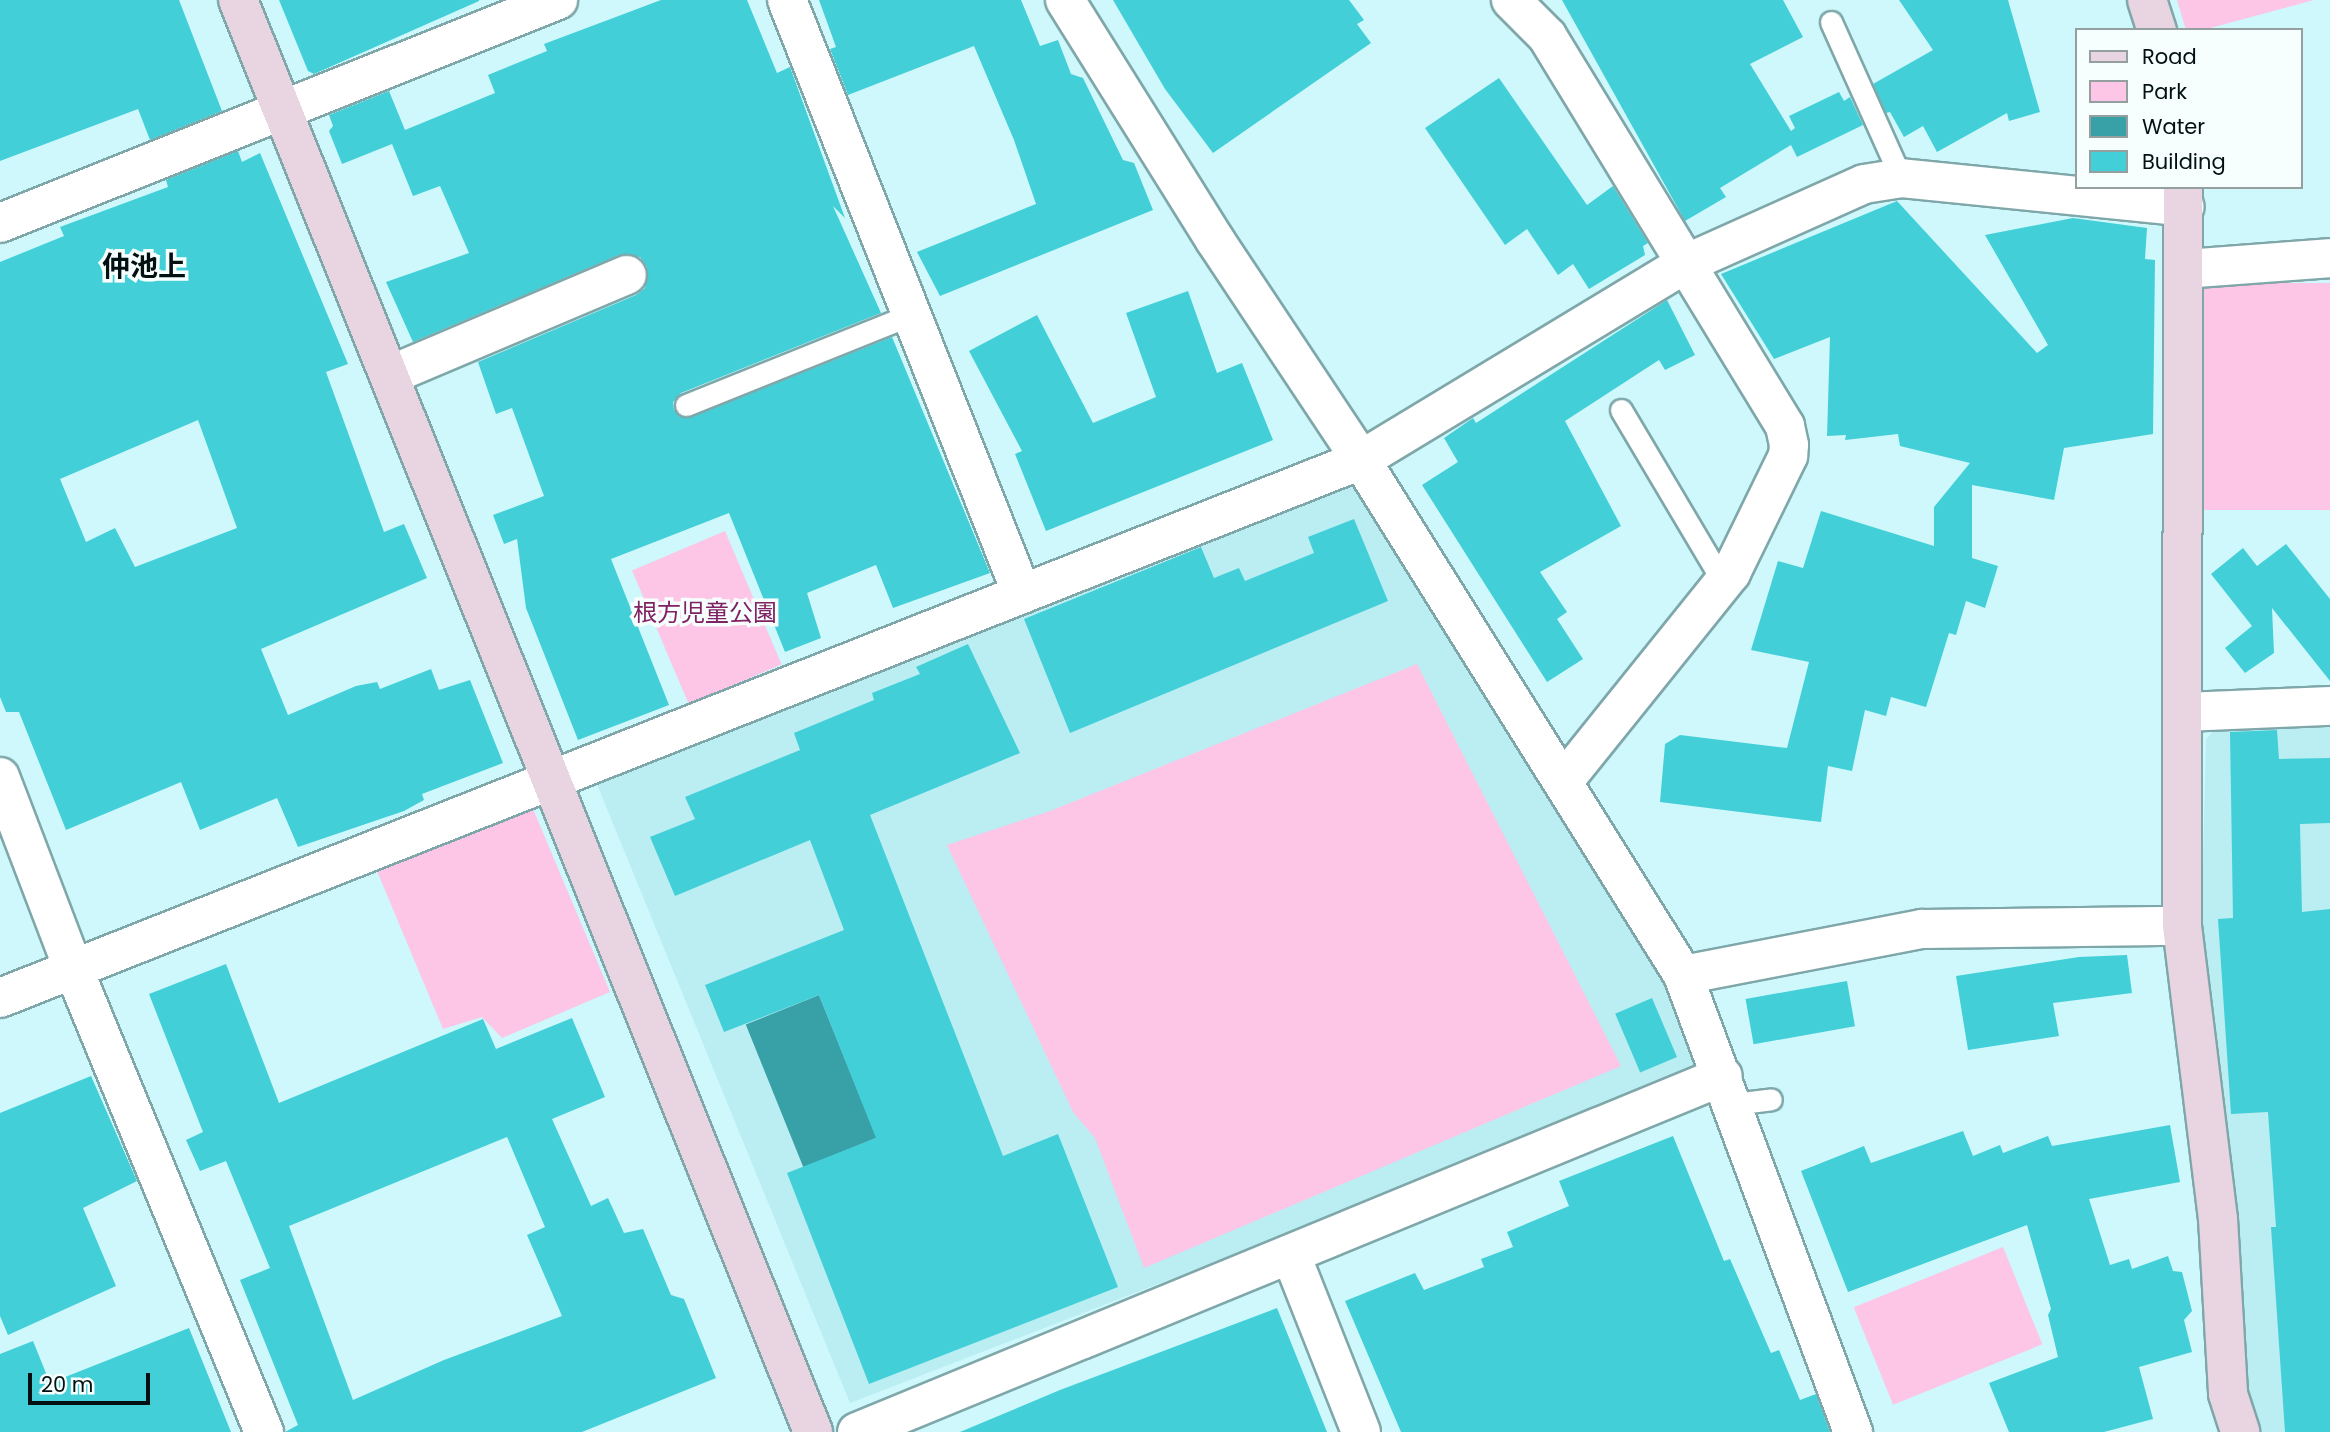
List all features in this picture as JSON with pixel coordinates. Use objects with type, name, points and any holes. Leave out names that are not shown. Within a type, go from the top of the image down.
[{"type":"street","points":[[238,0],[813,1432]]},
{"type":"street","points":[[0,223],[558,0]]},
{"type":"street","points":[[787,0],[870,187],[910,315],[1022,594]]},
{"type":"street","points":[[1065,0],[1215,240],[1362,460],[1683,975],[1853,1432]]},
{"type":"street","points":[[1511,0],[1547,36],[1683,265],[1785,426],[1789,445],[1788,456],[1723,582],[1563,782]]},
{"type":"street","points":[[2147,0],[2156,28]]},
{"type":"street","points":[[0,998],[1362,460],[1683,265],[1864,184],[1901,178],[2184,197],[2185,712],[2182,926],[2218,1219],[2228,1394],[2240,1432]]},
{"type":"street","points":[[2185,269],[2330,258]]},
{"type":"street","points":[[390,375],[626,275]]},
{"type":"street","points":[[2185,712],[2330,706]]},
{"type":"street","points":[[0,777],[73,968],[264,1432]]},
{"type":"street","points":[[1683,975],[1922,929],[2182,926]]},
{"type":"street","points":[[858,1432],[1291,1255],[1728,1090]]},
{"type":"street","points":[[1291,1255],[1361,1432]]},
{"type":"lane","points":[[1831,22],[1901,178]]},
{"type":"lane","points":[[686,405],[910,315]]},
{"type":"lane","points":[[1621,410],[1723,582]]},
{"type":"lane","points":[[1728,1090],[1770,1099]]},
{"type":"shaded area","points":[[1355,480],[1651,951],[1707,1072],[850,1403],[594,777]]},
{"type":"shaded area","points":[[2330,723],[2330,1432],[2252,1432],[2238,1387],[2201,950],[2206,740],[2215,728]]},
{"type":"green space","points":[[2177,0],[2314,0],[2210,28],[2185,28]]},
{"type":"green space","points":[[2203,283],[2330,283],[2330,510],[2203,510]]},
{"type":"green space","name":"根方児童公園","points":[[725,531],[782,664],[689,704],[632,570]]},
{"type":"green space","points":[[1417,664],[1621,1066],[1144,1268],[1095,1138],[1073,1112],[947,845],[1050,811]]},
{"type":"green space","points":[[533,809],[610,992],[502,1038],[482,1017],[443,1029],[377,871]]},
{"type":"green space","points":[[2003,1247],[2042,1344],[1893,1405],[1854,1307]]},
{"type":"water","points":[[819,995],[877,1138],[803,1167],[746,1025]]},
{"type":"building","points":[[0,0],[179,0],[222,111],[150,140],[138,109],[0,161]]},
{"type":"building","points":[[279,0],[479,1],[314,74],[308,71]]},
{"type":"building","points":[[661,0],[747,0],[777,73],[790,67],[845,218],[833,206],[881,313],[681,393],[673,402],[674,410],[691,417],[892,337],[990,573],[893,608],[876,565],[807,593],[821,638],[785,652],[729,513],[611,559],[669,705],[578,740],[526,608],[517,539],[504,544],[493,515],[544,496],[512,408],[496,414],[478,362],[636,295],[645,288],[647,267],[640,257],[619,255],[413,342],[386,282],[469,253],[440,186],[413,196],[392,144],[342,164],[329,131],[333,126],[329,115],[389,91],[405,130],[495,93],[488,75],[547,51],[544,44]]},
{"type":"building","points":[[819,0],[1021,0],[1040,46],[1058,40],[1071,74],[1083,78],[1123,160],[1134,163],[1153,210],[940,296],[917,252],[1036,204],[1014,140],[974,46],[848,95],[830,49],[836,47]]},
{"type":"building","points":[[1113,0],[1349,0],[1364,20],[1357,24],[1371,43],[1213,153],[1165,89]]},
{"type":"building","points":[[1562,0],[1783,0],[1803,37],[1750,64],[1791,131],[1795,128],[1789,116],[1839,92],[1844,101],[1850,97],[1863,125],[1797,157],[1791,145],[1720,188],[1726,197],[1685,221]]},
{"type":"building","points":[[1899,0],[2008,0],[2040,112],[2009,121],[2007,113],[1937,152],[1923,126],[1904,137],[1890,112],[1886,113],[1873,84],[1933,50]]},
{"type":"building","points":[[1499,78],[1587,205],[1613,186],[1648,243],[1643,246],[1645,255],[1589,289],[1573,264],[1558,275],[1527,229],[1505,245],[1425,128]]},
{"type":"building","points":[[238,151],[242,162],[260,153],[348,364],[326,372],[384,532],[404,524],[427,578],[261,649],[288,715],[356,686],[377,682],[380,689],[431,669],[439,690],[470,680],[503,763],[422,794],[424,800],[404,811],[298,847],[277,798],[200,830],[181,782],[66,830],[19,712],[6,712],[0,697],[0,262],[64,236],[60,227],[168,187],[166,180]],"holes":[[[198,420],[237,528],[135,567],[115,528],[86,542],[60,479]]]},
{"type":"building","points":[[1897,201],[2037,353],[2048,345],[1985,235],[2073,218],[2147,228],[2145,259],[2155,260],[2153,434],[2064,448],[2054,500],[1972,485],[1972,558],[1998,566],[1985,608],[1966,601],[1956,635],[1949,633],[1926,707],[1891,697],[1886,716],[1865,710],[1852,771],[1828,766],[1821,822],[1660,802],[1665,744],[1680,735],[1787,748],[1809,662],[1751,650],[1778,561],[1803,568],[1821,511],[1934,546],[1934,507],[1970,463],[1900,446],[1898,434],[1845,440],[1846,435],[1827,436],[1830,337],[1774,359],[1721,274]]},
{"type":"building","points":[[1188,291],[1217,373],[1242,363],[1273,440],[1046,531],[1015,454],[1022,451],[969,351],[1037,315],[1093,423],[1156,397],[1126,313]]},
{"type":"building","points":[[1667,300],[1695,355],[1665,370],[1659,360],[1565,421],[1621,526],[1540,572],[1567,612],[1557,619],[1583,659],[1547,682],[1422,485],[1458,462],[1444,438],[1473,418],[1476,423]]},
{"type":"building","points":[[1354,519],[1388,601],[1070,733],[1024,619],[1201,547],[1214,578],[1239,568],[1245,581],[1314,553],[1308,537]]},
{"type":"building","points":[[2286,544],[2330,599],[2330,681],[2272,608],[2274,653],[2245,673],[2225,648],[2252,626],[2211,574],[2243,548],[2257,566]]},
{"type":"building","points":[[968,644],[1020,753],[870,815],[1003,1156],[1058,1134],[1118,1287],[869,1384],[787,1173],[876,1138],[819,995],[724,1032],[705,985],[844,930],[810,840],[675,896],[650,837],[695,819],[685,797],[800,750],[794,733],[874,700],[872,693],[920,674],[916,667]]},
{"type":"building","points":[[2277,730],[2279,759],[2330,758],[2330,823],[2300,824],[2302,912],[2330,909],[2330,1432],[2285,1432],[2271,1227],[2276,1227],[2268,1112],[2231,1114],[2218,919],[2233,918],[2230,732]]},
{"type":"building","points":[[2127,955],[2132,993],[2053,1003],[2059,1036],[1968,1050],[1956,976],[2079,957]]},
{"type":"building","points":[[226,964],[279,1103],[483,1019],[496,1049],[572,1018],[605,1097],[552,1119],[591,1206],[608,1198],[624,1233],[643,1229],[671,1295],[684,1299],[716,1378],[582,1432],[285,1432],[298,1425],[240,1280],[270,1268],[226,1161],[200,1171],[186,1140],[203,1132],[149,994]],"holes":[[[507,1137],[545,1227],[527,1235],[562,1316],[444,1360],[353,1400],[289,1226]]]},
{"type":"building","points":[[1847,981],[1855,1026],[1754,1044],[1746,999]]},
{"type":"building","points":[[1652,998],[1677,1057],[1640,1073],[1615,1014]]},
{"type":"building","points":[[91,1076],[137,1181],[83,1208],[116,1286],[8,1335],[0,1316],[0,1113]]},
{"type":"building","points":[[2170,1125],[2180,1182],[2089,1199],[2110,1265],[2129,1259],[2132,1269],[2168,1256],[2173,1271],[2182,1272],[2192,1311],[2184,1320],[2192,1352],[2139,1367],[2153,1419],[2104,1432],[2009,1432],[1989,1383],[2058,1357],[2048,1315],[2051,1309],[2027,1225],[1848,1292],[1801,1171],[1864,1146],[1871,1163],[1963,1131],[1973,1156],[2000,1145],[2003,1153],[2048,1136],[2052,1146]]},
{"type":"building","points":[[1673,1136],[1724,1261],[1730,1259],[1771,1353],[1779,1350],[1800,1400],[1816,1394],[1830,1432],[1401,1432],[1345,1301],[1415,1273],[1424,1290],[1484,1267],[1481,1259],[1513,1247],[1507,1232],[1569,1206],[1559,1181]]},
{"type":"building","points":[[1277,1308],[1327,1432],[960,1432],[1060,1390]]},
{"type":"building","points":[[189,1328],[231,1432],[0,1432],[0,1354],[33,1341],[50,1383]]},
{"type":"district","name":"仲池上","points":[[144,267]]}]
